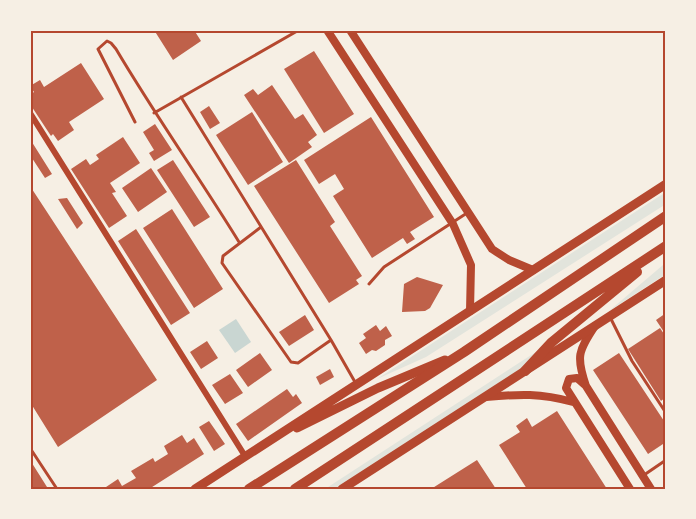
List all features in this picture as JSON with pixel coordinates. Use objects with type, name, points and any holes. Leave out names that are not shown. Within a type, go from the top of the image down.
[{"type":"highway","points":[[249,489],[464,352],[666,216]]},
{"type":"highway","points":[[525,371],[552,342],[666,247]]},
{"type":"highway","points":[[295,489],[666,247]]},
{"type":"main road","points":[[195,489],[666,184]]},
{"type":"main road","points":[[342,489],[666,280]]},
{"type":"main road","points":[[257,449],[378,388],[464,352]]},
{"type":"street","points":[[327,30],[453,224],[471,265],[470,311]]},
{"type":"street","points":[[350,30],[492,249],[509,260],[533,270]]},
{"type":"street","points":[[30,113],[245,456]]},
{"type":"street","points":[[596,325],[578,355],[580,369],[586,386],[651,489]]},
{"type":"street","points":[[586,386],[577,378],[569,380],[566,388],[630,489]]},
{"type":"street","points":[[484,397],[525,393],[553,396],[573,402]]},
{"type":"lane","points":[[154,113],[299,30]]},
{"type":"lane","points":[[135,122],[98,49],[107,41],[111,43],[154,113],[194,169],[239,242]]},
{"type":"lane","points":[[181,97],[332,340],[356,384]]},
{"type":"lane","points":[[369,284],[384,267],[469,212]]},
{"type":"lane","points":[[261,227],[223,256],[222,263],[291,362],[298,363],[332,340]]},
{"type":"lane","points":[[610,316],[632,361],[666,413]]},
{"type":"lane","points":[[30,448],[57,489]]},
{"type":"lane","points":[[643,476],[666,460]]},
{"type":"shaded area","points":[[666,192],[666,204],[426,357],[377,379]]},
{"type":"shaded area","points":[[666,263],[666,274],[609,311],[663,265]]},
{"type":"shaded area","points":[[236,319],[251,342],[235,353],[219,330]]},
{"type":"shaded area","points":[[542,348],[526,374],[347,489],[325,489]]},
{"type":"building","points":[[154,30],[194,30],[201,41],[173,60]]},
{"type":"building","points":[[314,51],[354,114],[324,133],[284,69]]},
{"type":"building","points":[[81,63],[104,99],[69,122],[74,130],[58,141],[53,134],[51,136],[30,104],[30,95],[34,92],[30,86],[40,80],[44,87]]},
{"type":"building","points":[[272,85],[295,119],[303,114],[317,135],[308,142],[312,147],[289,163],[244,95],[253,89],[258,95]]},
{"type":"building","points":[[209,106],[220,123],[210,129],[200,112]]},
{"type":"building","points":[[252,112],[283,162],[248,185],[216,135]]},
{"type":"building","points":[[371,117],[434,217],[410,232],[415,239],[407,244],[403,238],[372,258],[333,196],[344,189],[335,174],[319,184],[304,160]]},
{"type":"building","points":[[155,124],[172,150],[154,161],[149,153],[154,150],[143,132]]},
{"type":"building","points":[[123,137],[140,163],[110,183],[116,192],[112,193],[127,216],[109,228],[71,169],[86,159],[90,165],[99,159],[96,155]]},
{"type":"building","points":[[30,139],[52,174],[45,178],[30,155]]},
{"type":"building","points":[[173,160],[210,217],[194,227],[157,170]]},
{"type":"building","points":[[296,160],[335,222],[330,226],[362,276],[356,280],[359,284],[329,303],[254,186]]},
{"type":"building","points":[[151,168],[167,192],[138,212],[122,188]]},
{"type":"building","points":[[30,186],[157,380],[58,447],[30,402]]},
{"type":"building","points":[[67,198],[83,223],[77,229],[58,199]]},
{"type":"building","points":[[172,209],[223,289],[194,308],[143,228]]},
{"type":"building","points":[[136,229],[190,313],[171,325],[118,241]]},
{"type":"building","points":[[417,277],[443,285],[430,308],[425,311],[402,312],[404,284]]},
{"type":"building","points":[[666,313],[666,335],[656,320]]},
{"type":"building","points":[[305,315],[314,330],[289,346],[279,332]]},
{"type":"building","points":[[376,325],[380,331],[386,326],[392,336],[385,340],[385,345],[366,354],[359,343],[366,338],[363,334]]},
{"type":"building","points":[[660,328],[666,337],[666,397],[661,401],[628,349]]},
{"type":"building","points":[[207,341],[218,358],[201,369],[190,352]]},
{"type":"building","points":[[260,353],[272,370],[248,387],[236,370]]},
{"type":"building","points":[[619,353],[666,424],[666,442],[648,454],[593,370]]},
{"type":"building","points":[[330,369],[334,377],[320,385],[316,377]]},
{"type":"building","points":[[230,374],[243,393],[225,404],[212,385]]},
{"type":"building","points":[[287,389],[293,397],[296,394],[302,403],[248,441],[236,424]]},
{"type":"building","points":[[557,411],[607,489],[527,489],[499,445],[520,432],[516,426],[527,418],[532,427]]},
{"type":"building","points":[[209,421],[225,444],[214,451],[199,427]]},
{"type":"building","points":[[182,435],[187,443],[194,438],[204,454],[149,489],[103,489],[118,479],[122,486],[136,478],[131,471],[153,458],[155,462],[168,454],[164,446]]},
{"type":"building","points":[[30,460],[47,487],[44,489],[30,489]]},
{"type":"building","points":[[477,460],[496,489],[431,489]]}]
